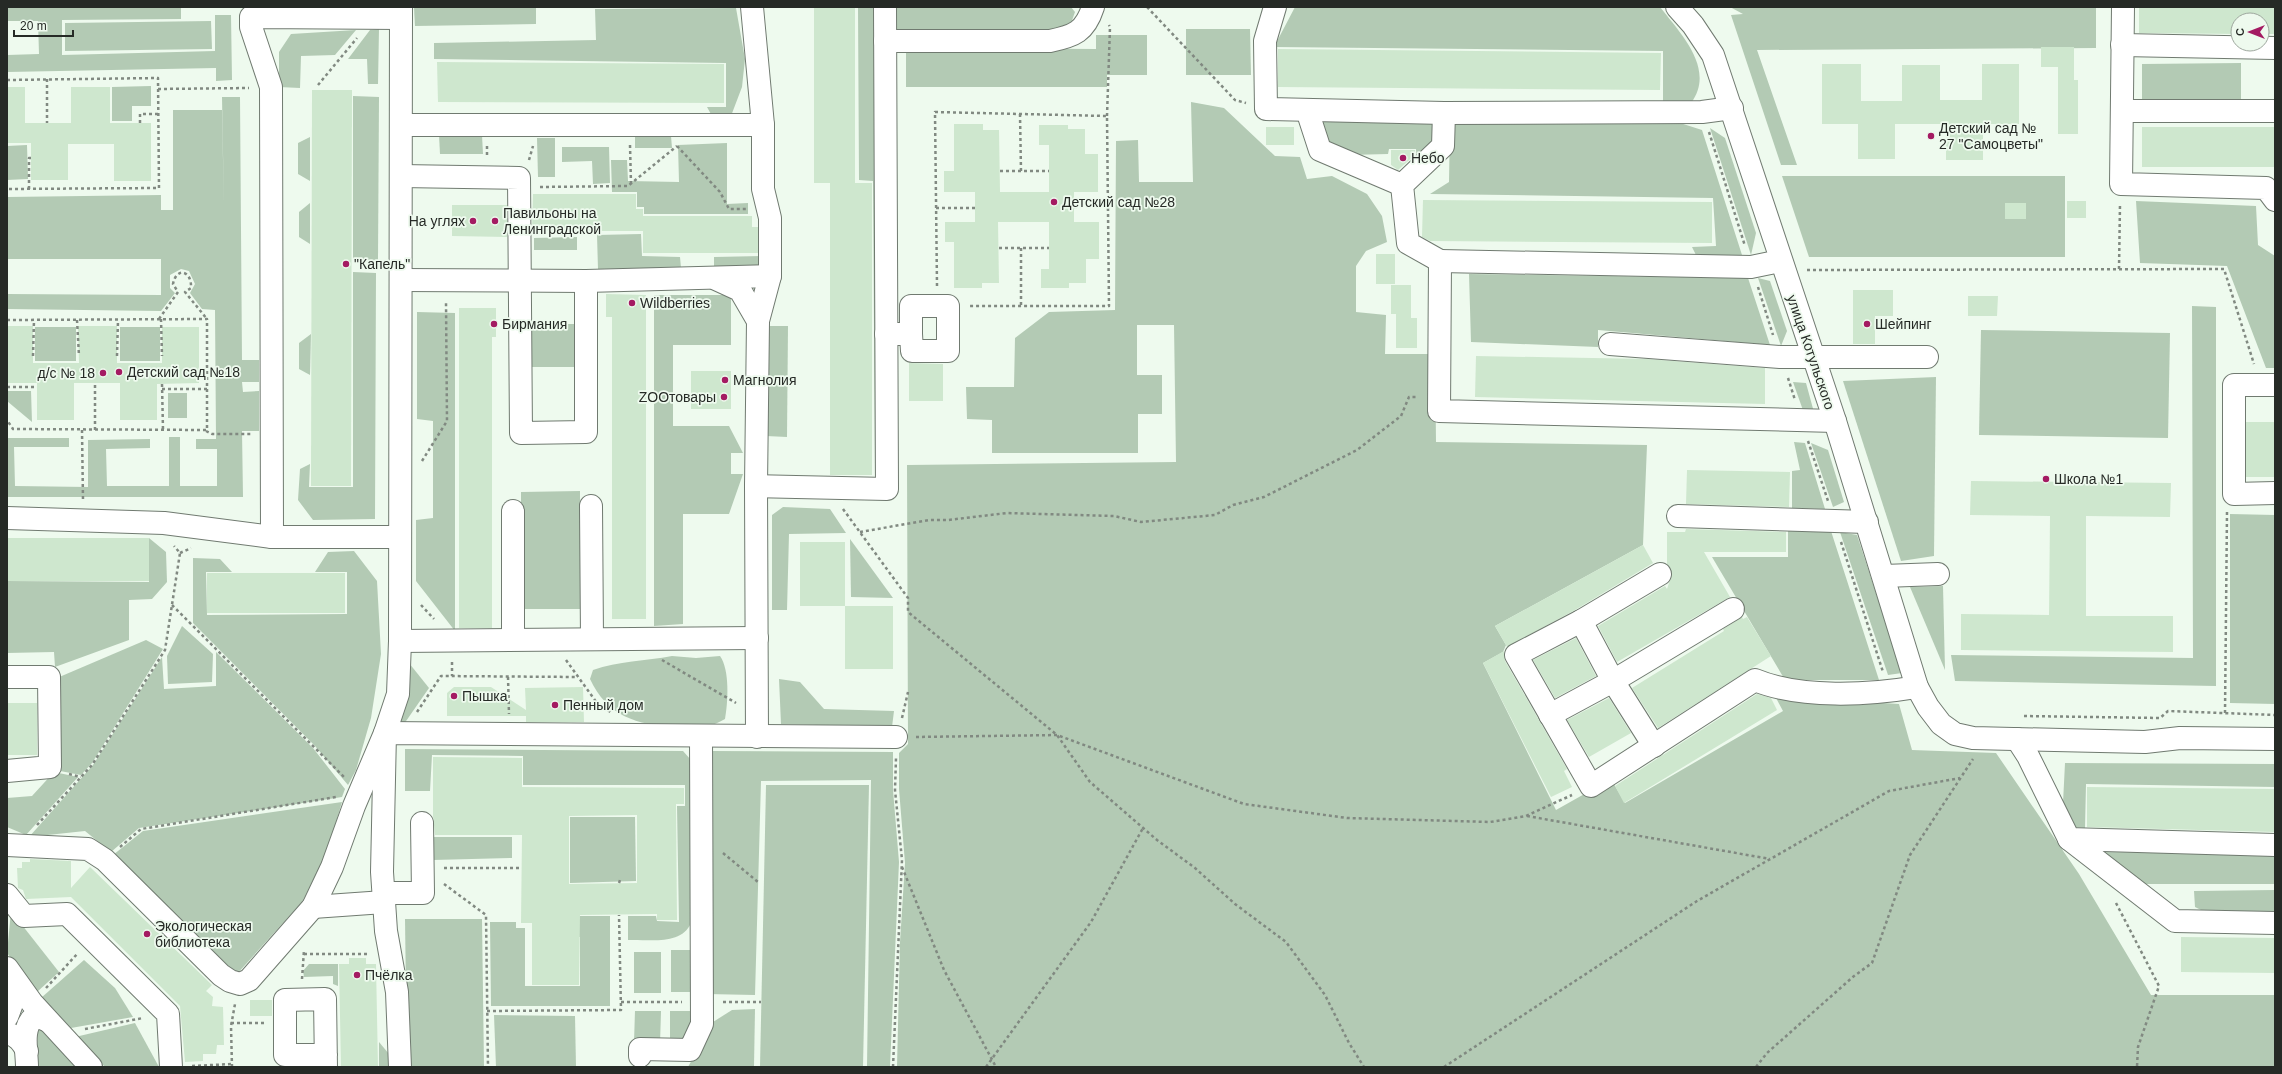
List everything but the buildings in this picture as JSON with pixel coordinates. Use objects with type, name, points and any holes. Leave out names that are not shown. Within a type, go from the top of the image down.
[{"type":"street","points":[[752,7],[763,125],[763,189],[770,218],[770,276],[758,321],[756,486],[757,737]]},
{"type":"street","points":[[756,486],[887,489],[885,7]]},
{"type":"street","points":[[1275,7],[1265,41],[1266,109],[1444,112],[1702,112],[1732,108]]},
{"type":"street","name":"улица Котульского","points":[[1677,7],[1693,26],[1713,55],[1732,108],[1782,266],[1835,421],[1918,687],[1928,706],[1941,724],[1955,734],[1992,739],[2145,742],[2180,738],[2275,739]]},
{"type":"street","points":[[2123,7],[2121,184],[2266,188],[2275,200]]},
{"type":"street","points":[[885,42],[1050,41],[1072,37],[1084,26],[1093,8]]},
{"type":"street","points":[[272,537],[271,87],[251,27],[251,12],[373,19],[401,13],[402,280],[399,538],[400,641],[395,733],[382,872],[390,954],[397,992],[400,1067]]},
{"type":"street","points":[[2122,45],[2275,48]]},
{"type":"street","points":[[1307,110],[1320,150],[1402,185]]},
{"type":"street","points":[[2122,111],[2275,111]]},
{"type":"street","points":[[1402,185],[1443,146],[1444,112]]},
{"type":"street","points":[[401,125],[763,125]]},
{"type":"street","points":[[402,176],[488,177],[519,182],[521,433],[586,432],[586,281]]},
{"type":"street","points":[[1402,185],[1408,243],[1440,261],[1751,267],[1782,266]]},
{"type":"street","points":[[1440,261],[1439,411],[1835,421]]},
{"type":"street","points":[[402,280],[520,282],[770,276]]},
{"type":"street","points":[[714,278],[740,290],[758,321]]},
{"type":"street","points":[[911,306],[942,306],[948,351],[912,351],[911,334],[911,306]]},
{"type":"street","points":[[886,334],[911,334]]},
{"type":"street","points":[[1610,344],[1780,357],[1927,357]]},
{"type":"street","points":[[2268,385],[2234,385],[2234,494],[2275,493]]},
{"type":"street","points":[[591,506],[592,639]]},
{"type":"street","points":[[513,511],[514,639]]},
{"type":"street","points":[[1678,516],[1867,522]]},
{"type":"street","points":[[7,518],[150,522],[272,537],[399,538]]},
{"type":"street","points":[[1660,574],[1581,621],[1516,655],[1591,786],[1755,680],[1775,688],[1837,693],[1873,693],[1918,687]]},
{"type":"street","points":[[1884,576],[1938,574]]},
{"type":"street","points":[[1550,715],[1613,681],[1733,609]]},
{"type":"street","points":[[1581,621],[1613,681],[1654,746]]},
{"type":"street","points":[[400,641],[757,638]]},
{"type":"street","points":[[7,677],[49,677],[50,767],[7,771]]},
{"type":"street","points":[[12,846],[88,848],[105,860],[221,975],[230,981],[240,984],[249,980],[263,966],[313,907],[332,867],[360,793],[395,733]]},
{"type":"street","points":[[395,733],[896,738]]},
{"type":"street","points":[[640,1056],[640,1049],[690,1050],[702,1024],[701,737]]},
{"type":"street","points":[[2017,739],[2028,756],[2069,840],[2175,921],[2275,923]]},
{"type":"street","points":[[313,907],[423,893],[422,822]]},
{"type":"street","points":[[2069,840],[2275,845]]},
{"type":"street","points":[[7,895],[24,916],[68,914],[168,1014],[171,1067]]},
{"type":"street","points":[[7,969],[43,1019],[91,1067]]},
{"type":"street","points":[[7,969],[14,998],[7,1017]]},
{"type":"street","points":[[325,999],[326,1061],[285,1055],[286,1023],[285,1000],[325,999]]},
{"type":"street","points":[[7,1025],[21,1019],[43,1019]]},
{"type":"street","points":[[27,1059],[26,1032],[28,1022],[43,1019]]},
{"type":"street","points":[[7,1033],[14,1035],[22,1041],[27,1059]]},
{"type":"path","points":[[1147,7],[1235,100],[1266,109]]},
{"type":"path","points":[[1093,8],[1110,27],[1107,116],[1109,306],[942,306],[936,208],[936,112],[1107,116]]},
{"type":"path","points":[[318,85],[373,19]]},
{"type":"path","points":[[7,80],[158,78],[159,114],[159,188],[7,189]]},
{"type":"path","points":[[47,79],[47,123]]},
{"type":"path","points":[[158,89],[271,87]]},
{"type":"path","points":[[140,123],[140,114],[159,114]]},
{"type":"path","points":[[1020,114],[1021,172]]},
{"type":"path","points":[[486,125],[488,177]]},
{"type":"path","points":[[533,125],[533,151],[519,182],[628,186],[677,146]]},
{"type":"path","points":[[630,125],[631,184]]},
{"type":"path","points":[[675,125],[677,146],[720,192],[729,209],[749,209]]},
{"type":"path","points":[[29,189],[29,158],[31,158]]},
{"type":"path","points":[[1000,172],[1049,172]]},
{"type":"path","points":[[2119,269],[2121,184]]},
{"type":"path","points":[[1074,207],[1109,206]]},
{"type":"path","points":[[936,208],[975,208]]},
{"type":"path","points":[[999,248],[1049,248]]},
{"type":"path","points":[[1021,248],[1022,306]]},
{"type":"path","points":[[1782,266],[2224,269],[2268,385]]},
{"type":"path","points":[[162,356],[160,319],[178,292],[173,284],[174,278],[178,274],[183,273],[189,275],[191,280],[191,288],[185,292],[207,319],[208,430],[206,430]]},
{"type":"path","points":[[417,468],[447,421],[446,281]]},
{"type":"path","points":[[7,320],[207,319]]},
{"type":"path","points":[[32,356],[34,320]]},
{"type":"path","points":[[77,320],[79,356]]},
{"type":"path","points":[[117,356],[118,320]]},
{"type":"path","points":[[95,430],[96,383]]},
{"type":"path","points":[[162,384],[163,430]]},
{"type":"path","points":[[7,387],[37,387]]},
{"type":"path","points":[[162,389],[208,389]]},
{"type":"path","points":[[860,532],[929,520],[948,520],[1007,513],[1114,516],[1141,522],[1214,515],[1233,505],[1264,497],[1357,450],[1401,416],[1408,397],[1439,398]]},
{"type":"path","points":[[7,420],[13,429],[206,430],[212,434],[272,435]]},
{"type":"path","points":[[82,430],[83,492]]},
{"type":"path","points":[[827,488],[908,598],[908,612],[1057,735],[1090,782],[1143,828],[1195,868],[1235,904],[1286,942],[1325,995],[1349,1043],[1364,1067]]},
{"type":"path","points":[[2225,713],[2226,513],[2234,494]]},
{"type":"path","points":[[12,846],[92,765],[165,650],[180,553],[150,522]]},
{"type":"path","points":[[416,598],[451,640]]},
{"type":"path","points":[[172,605],[360,793]]},
{"type":"path","points":[[551,639],[577,677],[598,703],[616,715]]},
{"type":"path","points":[[657,657],[757,715]]},
{"type":"path","points":[[395,733],[441,676],[577,677]]},
{"type":"path","points":[[508,676],[509,734]]},
{"type":"path","points":[[893,1067],[901,864],[895,790],[896,738],[908,692]]},
{"type":"path","points":[[2020,716],[2160,718],[2168,711],[2275,714]]},
{"type":"path","points":[[896,738],[1057,735],[1244,804],[1347,818],[1400,821],[1490,822],[1526,816],[1591,786]]},
{"type":"path","points":[[1756,1067],[1767,1053],[1854,976],[1872,963],[1910,855],[1980,749],[1992,739]]},
{"type":"path","points":[[1444,1067],[1697,901],[1889,791],[1960,778]]},
{"type":"path","points":[[105,860],[141,829],[360,793]]},
{"type":"path","points":[[1526,816],[1771,859]]},
{"type":"path","points":[[986,1067],[1091,922],[1143,828]]},
{"type":"path","points":[[701,834],[758,882]]},
{"type":"path","points":[[901,864],[944,970],[996,1067]]},
{"type":"path","points":[[423,868],[486,915],[488,1067]]},
{"type":"path","points":[[2114,898],[2159,986],[2138,1047],[2137,1067]]},
{"type":"path","points":[[488,1011],[621,1010],[619,915]]},
{"type":"path","points":[[43,1019],[92,938]]},
{"type":"path","points":[[304,947],[302,972],[304,1000]]},
{"type":"path","points":[[304,954],[390,954]]},
{"type":"path","points":[[186,1067],[232,1066],[231,1023],[240,984]]},
{"type":"path","points":[[43,1019],[168,1014]]},
{"type":"path","points":[[231,1023],[286,1023]]},
{"type":"green space","points":[[7,7],[181,7],[181,19],[62,20],[62,55],[215,51],[215,15],[231,15],[232,80],[216,81],[216,68],[7,72],[7,55],[39,54],[38,21],[7,21]]},
{"type":"green space","points":[[536,7],[536,24],[415,26],[414,8]]},
{"type":"green space","points":[[858,7],[876,7],[882,475],[875,475],[873,181],[859,180]]},
{"type":"green space","points":[[891,7],[1071,7],[1075,12],[1069,29],[1051,34],[891,33]]},
{"type":"green space","points":[[1295,7],[1660,7],[1686,40],[1693,52],[1698,65],[1700,77],[1698,90],[1691,103],[1663,104],[1663,51],[1274,47]]},
{"type":"green space","points":[[1730,7],[2096,7],[2096,48],[1757,50],[1797,165],[1781,165],[1731,15],[1743,14]]},
{"type":"green space","points":[[736,8],[745,59],[742,87],[731,116],[712,116],[707,107],[726,107],[726,63],[434,59],[434,43],[596,40],[595,9]]},
{"type":"green space","points":[[211,21],[212,49],[65,51],[65,23]]},
{"type":"green space","points":[[379,29],[378,84],[368,84],[367,59],[348,59],[370,30]]},
{"type":"green space","points":[[1186,29],[1250,29],[1251,75],[1186,75]]},
{"type":"green space","points":[[356,30],[335,55],[301,56],[300,88],[279,87],[279,52],[291,34]]},
{"type":"green space","points":[[1096,35],[1147,35],[1147,75],[1107,75],[1107,87],[906,87],[906,48],[1096,49]]},
{"type":"green space","points":[[2241,63],[2241,102],[2142,103],[2142,64]]},
{"type":"green space","points":[[151,86],[151,106],[132,106],[132,121],[112,121],[112,87]]},
{"type":"green space","points":[[353,96],[379,97],[378,260],[353,260]]},
{"type":"green space","points":[[222,97],[240,97],[242,360],[259,360],[259,382],[242,382],[243,392],[259,391],[259,431],[242,431],[243,497],[7,497],[7,438],[69,438],[69,447],[14,447],[15,486],[88,487],[88,440],[150,439],[150,448],[106,449],[107,486],[169,486],[169,437],[180,437],[180,486],[217,486],[217,449],[196,449],[196,439],[216,439],[215,310],[202,309],[190,293],[195,284],[189,271],[181,269],[170,275],[170,288],[175,293],[161,311],[7,309],[7,294],[161,295],[161,259],[7,259],[7,197],[161,195],[161,210],[173,210],[173,110],[222,110],[224,210]]},
{"type":"green space","points":[[1191,102],[1224,108],[1275,156],[1300,157],[1307,179],[1332,176],[1367,194],[1382,216],[1387,242],[1366,251],[1356,266],[1356,312],[1386,315],[1385,354],[1435,354],[1436,442],[1647,445],[1643,545],[1495,626],[1506,645],[1503,652],[1483,663],[1556,810],[1611,779],[1625,803],[1783,711],[1775,696],[1899,704],[1912,750],[1996,753],[2079,874],[2151,995],[2275,995],[2275,1067],[897,1067],[900,942],[905,863],[899,789],[899,753],[908,744],[907,465],[1176,462],[1174,325],[1137,325],[1137,375],[1162,375],[1162,414],[1138,414],[1138,453],[992,453],[992,420],[967,419],[966,387],[1014,387],[1015,338],[1049,312],[1115,310],[1116,141],[1138,140],[1139,182],[1193,182]]},
{"type":"green space","points":[[1316,115],[1437,117],[1438,144],[1417,162],[1416,149],[1389,149],[1388,154],[1349,155],[1325,147]]},
{"type":"green space","points":[[1450,122],[1680,123],[1702,130],[1742,255],[1697,257],[1692,247],[1716,246],[1713,198],[1430,194],[1449,182]]},
{"type":"green space","points":[[1710,128],[1725,138],[1756,233],[1751,255]]},
{"type":"green space","points":[[439,135],[482,135],[483,154],[440,154]]},
{"type":"green space","points":[[635,136],[671,136],[672,148],[635,148]]},
{"type":"green space","points":[[310,137],[310,181],[298,174],[298,143]]},
{"type":"green space","points":[[537,138],[555,138],[555,177],[538,177]]},
{"type":"green space","points":[[727,143],[727,204],[748,203],[748,214],[644,214],[644,207],[637,207],[637,192],[612,192],[611,160],[627,160],[628,181],[679,182],[678,145]]},
{"type":"green space","points":[[27,145],[28,179],[7,180],[7,146]]},
{"type":"green space","points":[[562,147],[609,147],[610,183],[593,184],[592,161],[562,162]]},
{"type":"green space","points":[[1782,176],[2065,176],[2065,257],[1809,257]]},
{"type":"green space","points":[[2136,201],[2256,206],[2258,245],[2275,256],[2275,368],[2266,368],[2227,266],[2140,263]]},
{"type":"green space","points":[[310,203],[310,244],[299,237],[299,212]]},
{"type":"green space","points":[[641,234],[642,256],[680,257],[681,268],[598,269],[597,235]]},
{"type":"green space","points":[[577,237],[577,250],[534,250],[534,238]]},
{"type":"green space","points":[[762,256],[763,271],[714,271],[714,257]]},
{"type":"green space","points":[[353,272],[376,273],[375,519],[313,520],[298,500],[300,469],[310,464],[309,487],[353,487]]},
{"type":"green space","points":[[1469,274],[1748,278],[1770,345],[1598,330],[1598,347],[1471,342]]},
{"type":"green space","points":[[1758,278],[1770,281],[1787,331],[1781,346]]},
{"type":"green space","points":[[654,295],[731,295],[731,345],[673,345],[673,426],[729,426],[743,453],[731,453],[731,474],[743,474],[729,514],[683,514],[683,624],[654,626]]},
{"type":"green space","points":[[2192,306],[2216,307],[2216,686],[1955,681],[1951,655],[2193,658]]},
{"type":"green space","points":[[417,312],[455,313],[455,631],[416,581],[416,520],[433,518],[433,421],[417,419]]},
{"type":"green space","points":[[528,324],[575,324],[575,367],[528,367]]},
{"type":"green space","points":[[766,326],[788,326],[787,437],[766,436]]},
{"type":"green space","points":[[35,327],[76,327],[76,361],[35,361]]},
{"type":"green space","points":[[120,327],[160,327],[160,361],[120,361]]},
{"type":"green space","points":[[1981,330],[2170,333],[2168,438],[1979,435]]},
{"type":"green space","points":[[311,334],[310,375],[299,369],[299,343]]},
{"type":"green space","points":[[1936,377],[1934,556],[1901,561],[1843,381]]},
{"type":"green space","points":[[1793,382],[1806,383],[1815,416],[1805,416]]},
{"type":"green space","points":[[7,391],[31,391],[32,422],[7,401]]},
{"type":"green space","points":[[168,393],[187,393],[187,418],[168,418]]},
{"type":"green space","points":[[1794,442],[1805,443],[1825,509],[1792,508],[1792,471],[1800,470]]},
{"type":"green space","points":[[1811,443],[1828,450],[1844,502],[1833,507]]},
{"type":"green space","points":[[580,491],[580,609],[521,609],[521,492]]},
{"type":"green space","points":[[783,507],[830,509],[846,533],[789,534],[787,610],[772,610],[772,515]]},
{"type":"green space","points":[[2230,514],[2275,515],[2275,704],[2230,703]]},
{"type":"green space","points":[[1788,528],[1831,531],[1879,680],[1785,680],[1712,557],[1788,557]]},
{"type":"green space","points":[[1840,532],[1857,535],[1902,673],[1888,675]]},
{"type":"green space","points":[[149,538],[166,552],[167,582],[152,599],[129,600],[129,640],[55,667],[54,652],[7,653],[7,581],[149,582]]},
{"type":"green space","points":[[850,539],[893,598],[851,597]]},
{"type":"green space","points":[[354,551],[377,581],[381,654],[371,718],[356,770],[348,785],[315,746],[193,623],[193,558],[220,559],[232,572],[206,572],[207,615],[347,614],[347,572],[315,572],[328,552]]},
{"type":"green space","points":[[1943,586],[1945,670],[1910,587]]},
{"type":"green space","points":[[182,626],[213,654],[212,682],[168,684],[167,656]]},
{"type":"green space","points":[[146,640],[163,649],[92,763],[81,775],[55,770],[57,678]]},
{"type":"green space","points":[[216,652],[313,748],[345,789],[342,797],[139,828],[111,852],[85,831],[29,837],[93,765],[162,657],[164,689],[216,686]]},
{"type":"green space","points":[[672,656],[696,658],[720,656],[727,678],[727,704],[725,719],[701,728],[661,726],[636,721],[614,710],[605,702],[597,692],[590,679],[593,670],[603,667]]},
{"type":"green space","points":[[409,663],[429,688],[404,724],[400,724]]},
{"type":"green space","points":[[779,679],[800,682],[824,709],[894,711],[892,727],[781,724]]},
{"type":"green space","points":[[405,749],[683,751],[691,760],[691,923],[680,935],[672,938],[664,940],[628,940],[628,916],[656,916],[657,921],[679,922],[677,806],[685,806],[685,785],[523,785],[523,756],[432,755],[430,791],[405,791]]},
{"type":"green space","points":[[710,751],[893,752],[893,790],[899,862],[890,1067],[867,1067],[871,780],[761,781],[755,995],[706,994]]},
{"type":"green space","points":[[2065,763],[2275,764],[2275,787],[2086,784],[2085,828],[2074,827],[2063,803]]},
{"type":"green space","points":[[54,772],[78,777],[26,835],[7,827],[7,798],[32,796]]},
{"type":"green space","points":[[766,785],[869,785],[863,1067],[760,1067]]},
{"type":"green space","points":[[342,802],[327,853],[302,902],[236,975],[113,855],[143,831]]},
{"type":"green space","points":[[570,817],[635,817],[636,881],[570,883]]},
{"type":"green space","points":[[433,837],[512,837],[512,858],[433,860]]},
{"type":"green space","points":[[2093,852],[2275,853],[2275,884],[2142,884]]},
{"type":"green space","points":[[2275,890],[2275,917],[2215,917],[2195,907],[2194,891]]},
{"type":"green space","points":[[11,911],[59,972],[37,992],[7,953]]},
{"type":"green space","points":[[552,916],[610,916],[610,1006],[491,1006],[490,922],[516,922],[516,928],[525,928],[525,986],[580,986],[580,937],[552,937]]},
{"type":"green space","points":[[405,919],[482,919],[484,1067],[407,1067]]},
{"type":"green space","points":[[671,950],[696,950],[695,992],[671,992]]},
{"type":"green space","points":[[634,952],[661,952],[661,993],[634,993]]},
{"type":"green space","points":[[84,960],[115,988],[133,1017],[71,1028],[41,998]]},
{"type":"green space","points":[[309,964],[338,964],[338,986],[333,984],[333,976],[304,977],[303,971]]},
{"type":"green space","points":[[755,1009],[754,1067],[688,1067],[713,1022],[732,1010]]},
{"type":"green space","points":[[635,1011],[661,1011],[660,1043],[634,1042]]},
{"type":"green space","points":[[670,1011],[694,1011],[694,1039],[670,1040]]},
{"type":"green space","points":[[494,1015],[575,1016],[576,1067],[496,1067]]},
{"type":"green space","points":[[135,1023],[159,1067],[105,1067],[75,1037]]},
{"type":"green space","points":[[37,1025],[78,1067],[38,1067]]},
{"type":"green space","points":[[379,1042],[389,1054],[389,1067],[379,1067]]},
{"type":"place","name":"Детский сад № 27 \"Самоцветы\"","points":[[1931,136]]},
{"type":"place","name":"Небо","points":[[1403,158]]},
{"type":"place","name":"Детский сад №28","points":[[1054,202]]},
{"type":"place","name":"На углях","points":[[473,221]]},
{"type":"place","name":"Павильоны на Ленинградской","points":[[495,221]]},
{"type":"place","name":"\"Капель\"","points":[[346,264]]},
{"type":"place","name":"Wildberries","points":[[632,303]]},
{"type":"place","name":"Бирмания","points":[[494,324]]},
{"type":"place","name":"Шейпинг","points":[[1867,324]]},
{"type":"place","name":"Детский сад №18","points":[[119,372]]},
{"type":"place","name":"д/с № 18","points":[[103,373]]},
{"type":"place","name":"Магнолия","points":[[725,380]]},
{"type":"place","name":"ZOOтовары","points":[[724,397]]},
{"type":"place","name":"Школа №1","points":[[2046,479]]},
{"type":"place","name":"Пышка","points":[[454,696]]},
{"type":"place","name":"Пенный дом","points":[[555,705]]},
{"type":"place","name":"Экологическая библиотека","points":[[147,934]]},
{"type":"place","name":"Пчёлка","points":[[357,975]]}]
